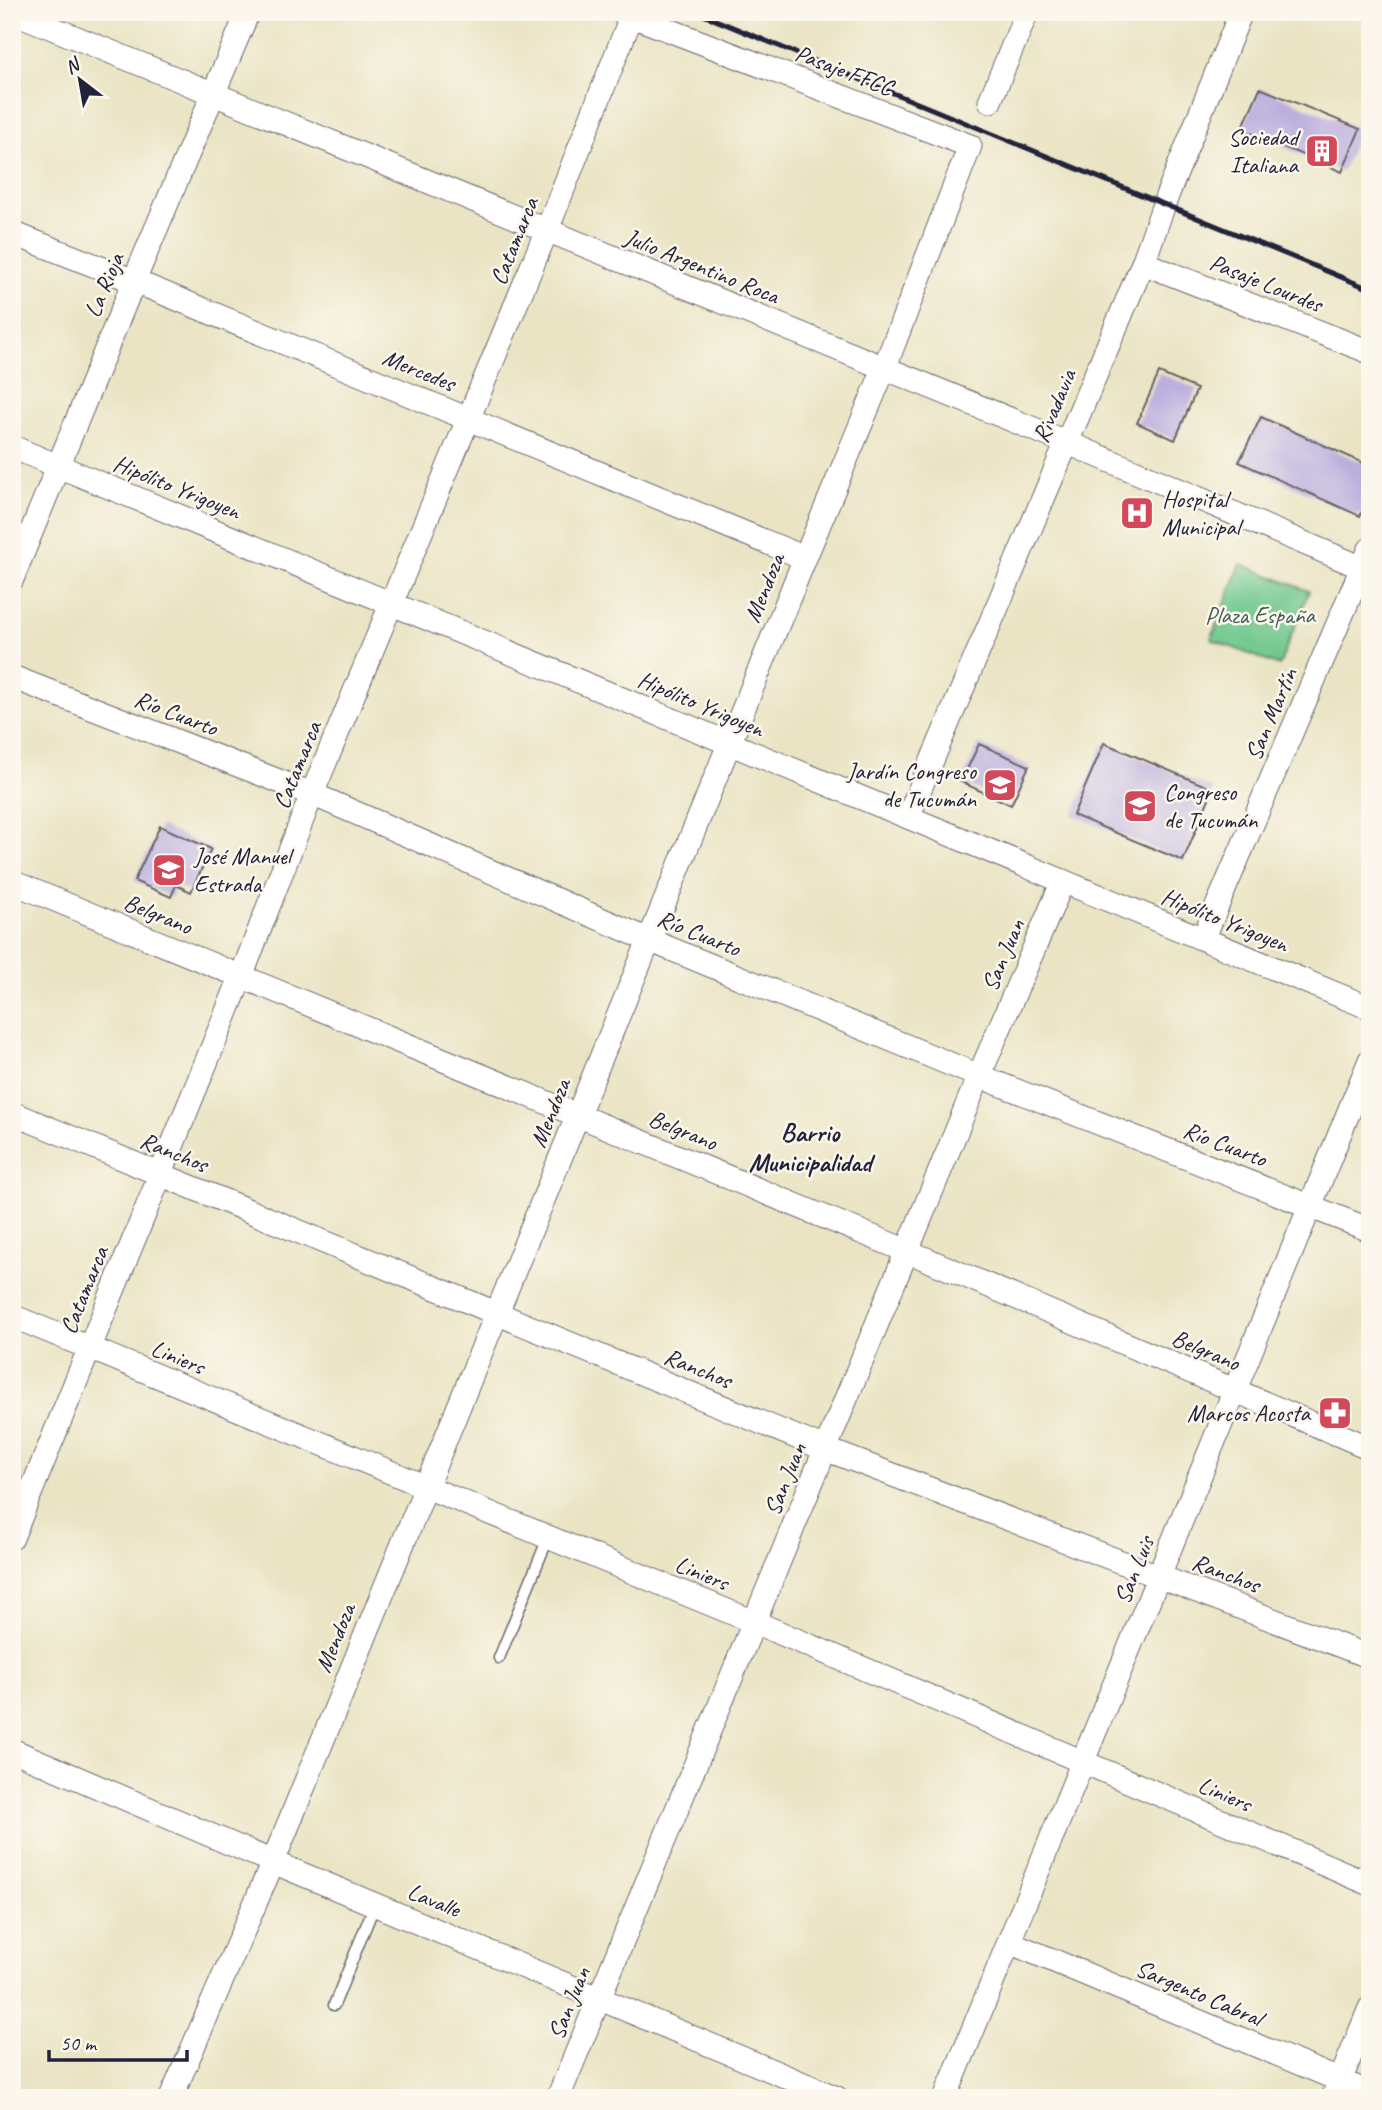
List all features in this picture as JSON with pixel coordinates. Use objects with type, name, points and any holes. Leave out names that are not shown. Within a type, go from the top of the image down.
[{"type":"street","name":"Julio Argentino Roca","points":[[13,12],[884,369],[1367,563]]},
{"type":"street","name":"La Rioja","points":[[12,579],[248,12]]},
{"type":"street","points":[[989,101],[1027,12]]},
{"type":"street","name":"Rivadavia","points":[[908,817],[1143,262],[1241,12]]},
{"type":"street","name":"Pasaje FFCC","points":[[629,14],[970,146]]},
{"type":"street","name":"Catamarca","points":[[12,1538],[241,977],[312,794],[547,230],[629,14]]},
{"type":"street","name":"Mendoza","points":[[171,2098],[272,1862],[884,369],[970,146]]},
{"type":"street","name":"Mercedes","points":[[12,233],[805,558]]},
{"type":"street","name":"Pasaje Lourdes","points":[[1143,262],[1370,352]]},
{"type":"street","name":"Hipólito Yrigoyen","points":[[12,447],[1370,1007]]},
{"type":"street","name":"San Martín","points":[[1203,939],[1367,563]]},
{"type":"street","name":"Río Cuarto","points":[[12,677],[312,794],[649,940],[979,1076],[1370,1230]]},
{"type":"street","name":"San Juan","points":[[558,2098],[979,1076],[1063,881]]},
{"type":"street","name":"Belgrano","points":[[12,882],[907,1251],[1370,1448]]},
{"type":"street","name":"San Luis","points":[[945,2098],[1370,1060]]},
{"type":"street","name":"Ranchos","points":[[12,1114],[825,1449],[1370,1657]]},
{"type":"street","name":"Liniers","points":[[12,1317],[754,1622],[1370,1884]]},
{"type":"street","name":"Lavalle","points":[[12,1751],[837,2098]]},
{"type":"street","name":"Sargento Cabral","points":[[1009,1942],[1336,2089],[1370,2093]]},
{"type":"street","points":[[1336,2089],[1370,2008]]},
{"type":"lane","points":[[499,1658],[548,1538]]},
{"type":"lane","points":[[334,2005],[374,1904]]},
{"type":"green space","name":"Plaza España","points":[[1241,564],[1309,591],[1279,666],[1211,639]]},
{"type":"building","name":"Sociedad Italiana","points":[[1260,88],[1360,129],[1342,172],[1242,129]]},
{"type":"building","points":[[1159,373],[1197,389],[1175,440],[1137,423]]},
{"type":"building","points":[[1261,417],[1370,466],[1370,495],[1360,516],[1239,462]]},
{"type":"building","points":[[1104,743],[1213,789],[1183,861],[1073,815]]},
{"type":"building","points":[[979,744],[1029,766],[1011,805],[961,782]]},
{"type":"building","points":[[160,826],[211,849],[191,892],[176,885],[171,897],[134,881]]},
{"type":"railway","points":[[696,12],[1370,289]]},
{"type":"place","name":"Sociedad Italiana","points":[[1322,151]]},
{"type":"place","name":"Hospital Municipal","points":[[1137,513]]},
{"type":"place","name":"Jardín Congreso de Tucumán","points":[[1000,785]]},
{"type":"place","name":"Congreso de Tucumán","points":[[1140,806]]},
{"type":"place","name":"José Manuel Estrada","points":[[169,870]]},
{"type":"place","name":"Marcos Acosta","points":[[1335,1413]]},
{"type":"district","name":"Barrio Municipalidad","points":[[810,1147]]}]
